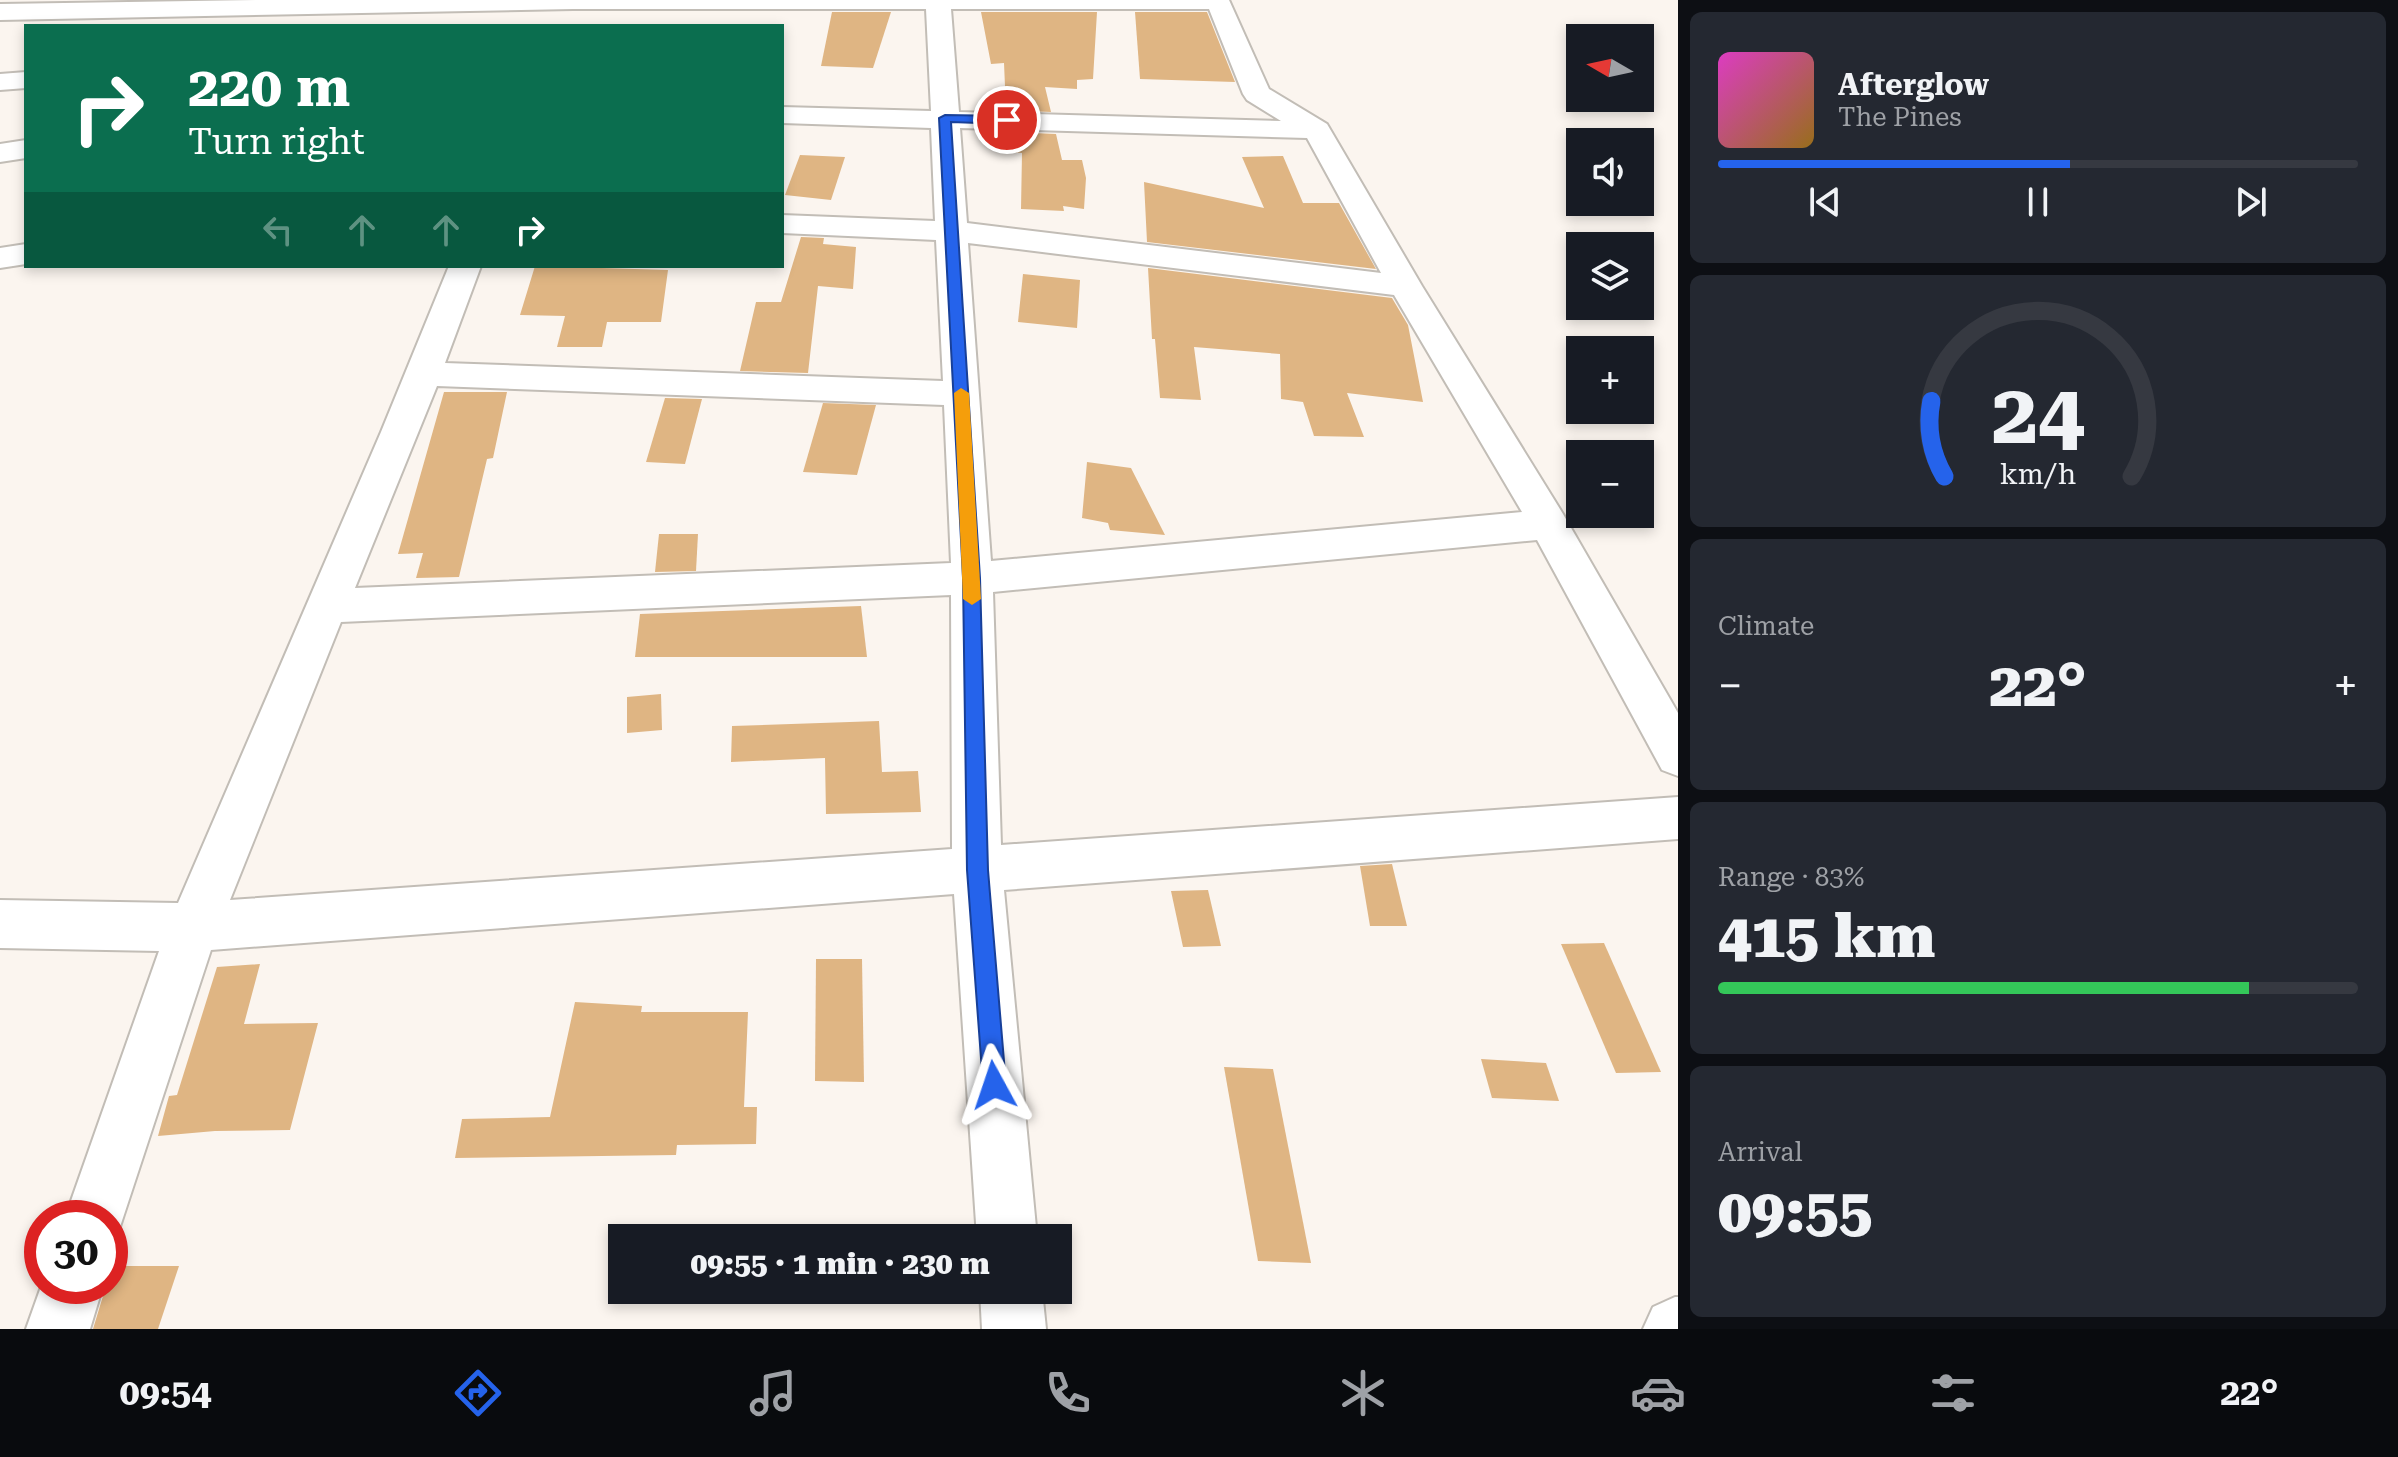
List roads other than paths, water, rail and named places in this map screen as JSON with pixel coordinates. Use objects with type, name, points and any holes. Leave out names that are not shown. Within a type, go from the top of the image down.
[{"type":"street","points":[[0,12],[1217,1],[1257,94],[1317,130],[1405,286],[1549,524],[1678,756]]},
{"type":"street","points":[[938,2],[972,578],[977,870],[1006,1224]]},
{"type":"street","points":[[0,82],[24,80]]},
{"type":"street","points":[[784,115],[1317,130]]},
{"type":"street","points":[[0,153],[24,149]]},
{"type":"street","points":[[784,224],[951,231],[1405,286]]},
{"type":"street","points":[[0,258],[24,254]]},
{"type":"street","points":[[101,1200],[193,927],[325,606],[426,374],[464,268]]},
{"type":"street","points":[[426,374],[961,394]]},
{"type":"street","points":[[325,606],[972,578],[1549,524]]},
{"type":"street","points":[[0,924],[193,927],[1678,818]]},
{"type":"street","points":[[58,1329],[66,1304]]},
{"type":"street","points":[[1012,1304],[1014,1329]]}]
